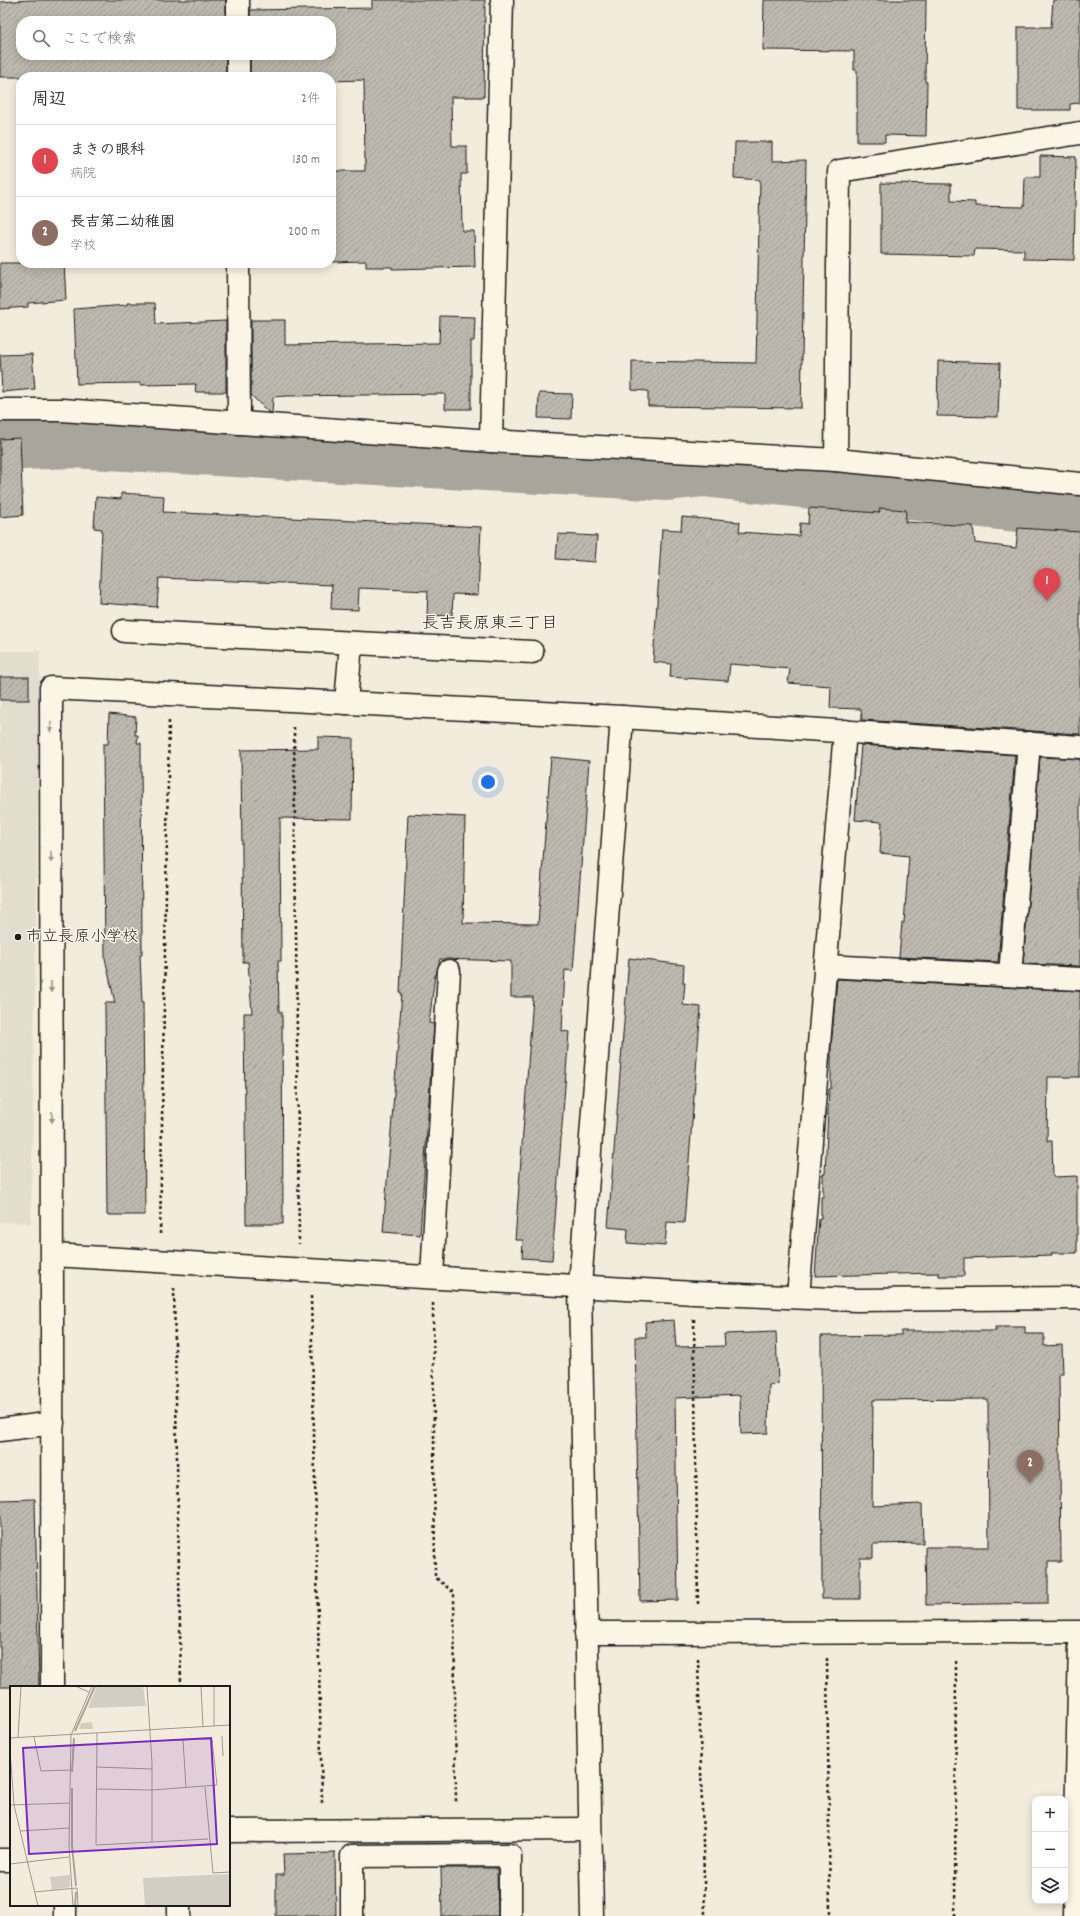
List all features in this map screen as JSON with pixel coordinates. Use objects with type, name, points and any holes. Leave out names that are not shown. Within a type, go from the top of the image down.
[{"type":"street","points":[[238,0],[238,16]]},
{"type":"street","points":[[491,441],[502,0]]},
{"type":"street","points":[[238,60],[238,72]]},
{"type":"street","points":[[836,460],[839,171],[1080,133]]},
{"type":"street","points":[[238,268],[239,423]]},
{"type":"street","points":[[0,410],[62,410],[491,441],[836,460],[1080,484]]},
{"type":"street","points":[[124,631],[532,652]]},
{"type":"street","points":[[346,703],[351,643]]},
{"type":"street","points":[[52,1686],[53,1255],[51,688],[622,717],[1080,747]]},
{"type":"street","points":[[592,1916],[589,1829],[580,1286],[622,717]]},
{"type":"street","points":[[798,1297],[845,731]]},
{"type":"street","points":[[1010,975],[1029,743]]},
{"type":"street","points":[[825,966],[1080,979]]},
{"type":"street","points":[[432,1276],[449,971]]},
{"type":"street","points":[[53,1255],[432,1276],[694,1293],[856,1300],[1080,1298]]},
{"type":"street","points":[[0,1430],[53,1423]]},
{"type":"street","points":[[586,1632],[1080,1632]]},
{"type":"street","points":[[1074,1916],[1080,1643]]},
{"type":"street","points":[[230,1831],[589,1829]]},
{"type":"street","points":[[352,1916],[352,1856],[510,1854],[510,1916]]},
{"type":"path","points":[[170,695],[166,1261],[182,1686]]},
{"type":"path","points":[[293,700],[305,1269],[322,1831]]},
{"type":"path","points":[[432,1276],[435,1577],[454,1594],[457,1830]]},
{"type":"path","points":[[694,1293],[698,1632],[705,1916]]},
{"type":"path","points":[[826,1632],[830,1916]]},
{"type":"path","points":[[955,1916],[956,1632]]},
{"type":"shaded area","name":"市立長原小学校","points":[[0,651],[40,651],[31,1223],[0,1222]]},
{"type":"building","points":[[30,0],[226,0],[226,16],[16,16],[16,60],[226,60],[226,72],[16,72],[16,77],[0,77],[0,2]]},
{"type":"building","points":[[372,0],[485,0],[484,97],[451,97],[452,146],[467,146],[467,174],[461,174],[462,231],[474,231],[475,267],[392,269],[392,267],[366,267],[366,261],[336,262],[336,171],[365,171],[364,80],[336,81],[336,72],[250,72],[250,60],[336,60],[336,16],[250,16],[250,10],[372,8]]},
{"type":"building","points":[[764,0],[926,0],[926,136],[885,135],[885,142],[857,142],[857,70],[854,70],[854,51],[763,50]]},
{"type":"building","points":[[1053,0],[1080,0],[1080,103],[1070,104],[1070,110],[1018,110],[1018,27],[1051,27]]},
{"type":"building","points":[[735,142],[772,142],[772,161],[806,160],[801,408],[648,406],[648,391],[632,390],[632,361],[756,363],[760,180],[734,178]]},
{"type":"building","points":[[1040,156],[1076,157],[1074,260],[1024,259],[1024,250],[975,249],[974,256],[881,254],[881,183],[951,184],[951,201],[975,202],[975,206],[1024,207],[1025,177],[1040,177]]},
{"type":"building","points":[[0,263],[16,263],[16,268],[64,268],[66,300],[28,303],[28,307],[0,309]]},
{"type":"building","points":[[127,303],[155,303],[156,324],[226,321],[226,392],[195,392],[196,384],[77,384],[74,309],[127,305]]},
{"type":"building","points":[[440,316],[475,317],[474,341],[471,341],[471,409],[445,409],[445,394],[285,396],[273,397],[272,413],[268,412],[251,395],[251,320],[285,320],[285,345],[439,343]]},
{"type":"building","points":[[32,354],[35,389],[2,392],[0,355]]},
{"type":"building","points":[[938,361],[1000,363],[998,417],[937,416]]},
{"type":"building","points":[[539,393],[572,394],[571,419],[538,418]]},
{"type":"building","points":[[20,438],[23,515],[0,517],[0,439]]},
{"type":"building","points":[[121,493],[164,496],[163,512],[481,527],[478,595],[453,594],[452,616],[427,615],[428,591],[359,588],[358,610],[331,609],[332,585],[159,578],[157,607],[99,603],[102,529],[94,528],[96,497],[121,499]]},
{"type":"building","points":[[809,508],[879,513],[880,508],[906,510],[905,522],[973,526],[975,543],[1016,548],[1018,528],[1080,532],[1080,734],[862,720],[861,709],[830,708],[831,686],[788,683],[790,669],[730,664],[728,681],[670,677],[671,664],[653,662],[662,529],[681,530],[682,517],[740,522],[739,532],[799,536],[800,523],[808,524]]},
{"type":"building","points":[[558,534],[597,536],[595,562],[556,559]]},
{"type":"building","points":[[0,677],[29,677],[29,700],[0,700]]},
{"type":"building","points":[[109,714],[136,717],[135,735],[138,735],[137,743],[141,743],[142,955],[140,955],[143,1003],[145,1215],[107,1215],[105,1003],[115,1003],[105,958],[103,744],[108,744]]},
{"type":"building","points":[[318,737],[353,738],[352,819],[280,818],[281,961],[278,961],[279,1012],[282,1012],[283,1224],[246,1224],[244,1013],[252,1013],[248,962],[243,962],[241,750],[318,749]]},
{"type":"building","points":[[861,745],[1015,755],[998,962],[899,957],[902,923],[904,923],[909,856],[880,853],[882,822],[855,820]]},
{"type":"building","points":[[551,757],[589,761],[573,971],[565,970],[562,1031],[569,1032],[552,1260],[522,1258],[523,1240],[515,1240],[533,997],[511,997],[511,961],[440,959],[435,975],[429,1023],[434,1024],[420,1235],[383,1232],[402,993],[400,993],[408,814],[465,817],[463,923],[538,924]]},
{"type":"building","points":[[1040,757],[1080,759],[1080,966],[1023,964]]},
{"type":"building","points":[[629,958],[684,965],[683,983],[685,983],[683,1005],[701,1007],[684,1223],[667,1222],[665,1246],[627,1243],[628,1229],[608,1227]]},
{"type":"building","points":[[837,979],[1080,991],[1080,1077],[1048,1077],[1047,1141],[1052,1141],[1053,1177],[1077,1176],[1077,1253],[964,1258],[964,1276],[939,1276],[939,1273],[815,1276],[819,1218],[821,1218],[821,1197],[823,1197],[823,1174],[825,1174],[829,1089],[831,1089],[831,1047]]},
{"type":"building","points":[[674,1320],[676,1347],[725,1346],[724,1334],[776,1332],[778,1384],[769,1385],[768,1433],[741,1434],[740,1395],[675,1398],[678,1600],[640,1601],[635,1337],[646,1337],[645,1322]]},
{"type":"building","points":[[995,1327],[1025,1327],[1025,1334],[1044,1334],[1044,1346],[1062,1345],[1063,1374],[1059,1374],[1061,1562],[1048,1562],[1048,1603],[926,1605],[925,1547],[989,1547],[988,1399],[873,1400],[872,1506],[922,1504],[923,1543],[873,1544],[873,1558],[860,1558],[860,1599],[822,1599],[821,1336],[901,1335],[901,1331],[996,1331]]},
{"type":"building","points":[[35,1499],[39,1686],[0,1687],[0,1500]]},
{"type":"building","points":[[335,1853],[336,1916],[276,1916],[276,1875],[284,1875],[283,1854]]},
{"type":"building","points":[[441,1868],[497,1868],[498,1916],[442,1916]]},
{"type":"waterway","points":[[0,444],[71,441],[667,474],[704,470],[1080,512]]},
{"type":"place","name":"まきの眼科","points":[[1047,601]]},
{"type":"place","name":"市立長原小学校","points":[[18,937]]},
{"type":"place","name":"長吉第二幼稚園","points":[[1030,1483]]},
{"type":"district","name":"長吉長原東三丁目","points":[[490,625]]}]
